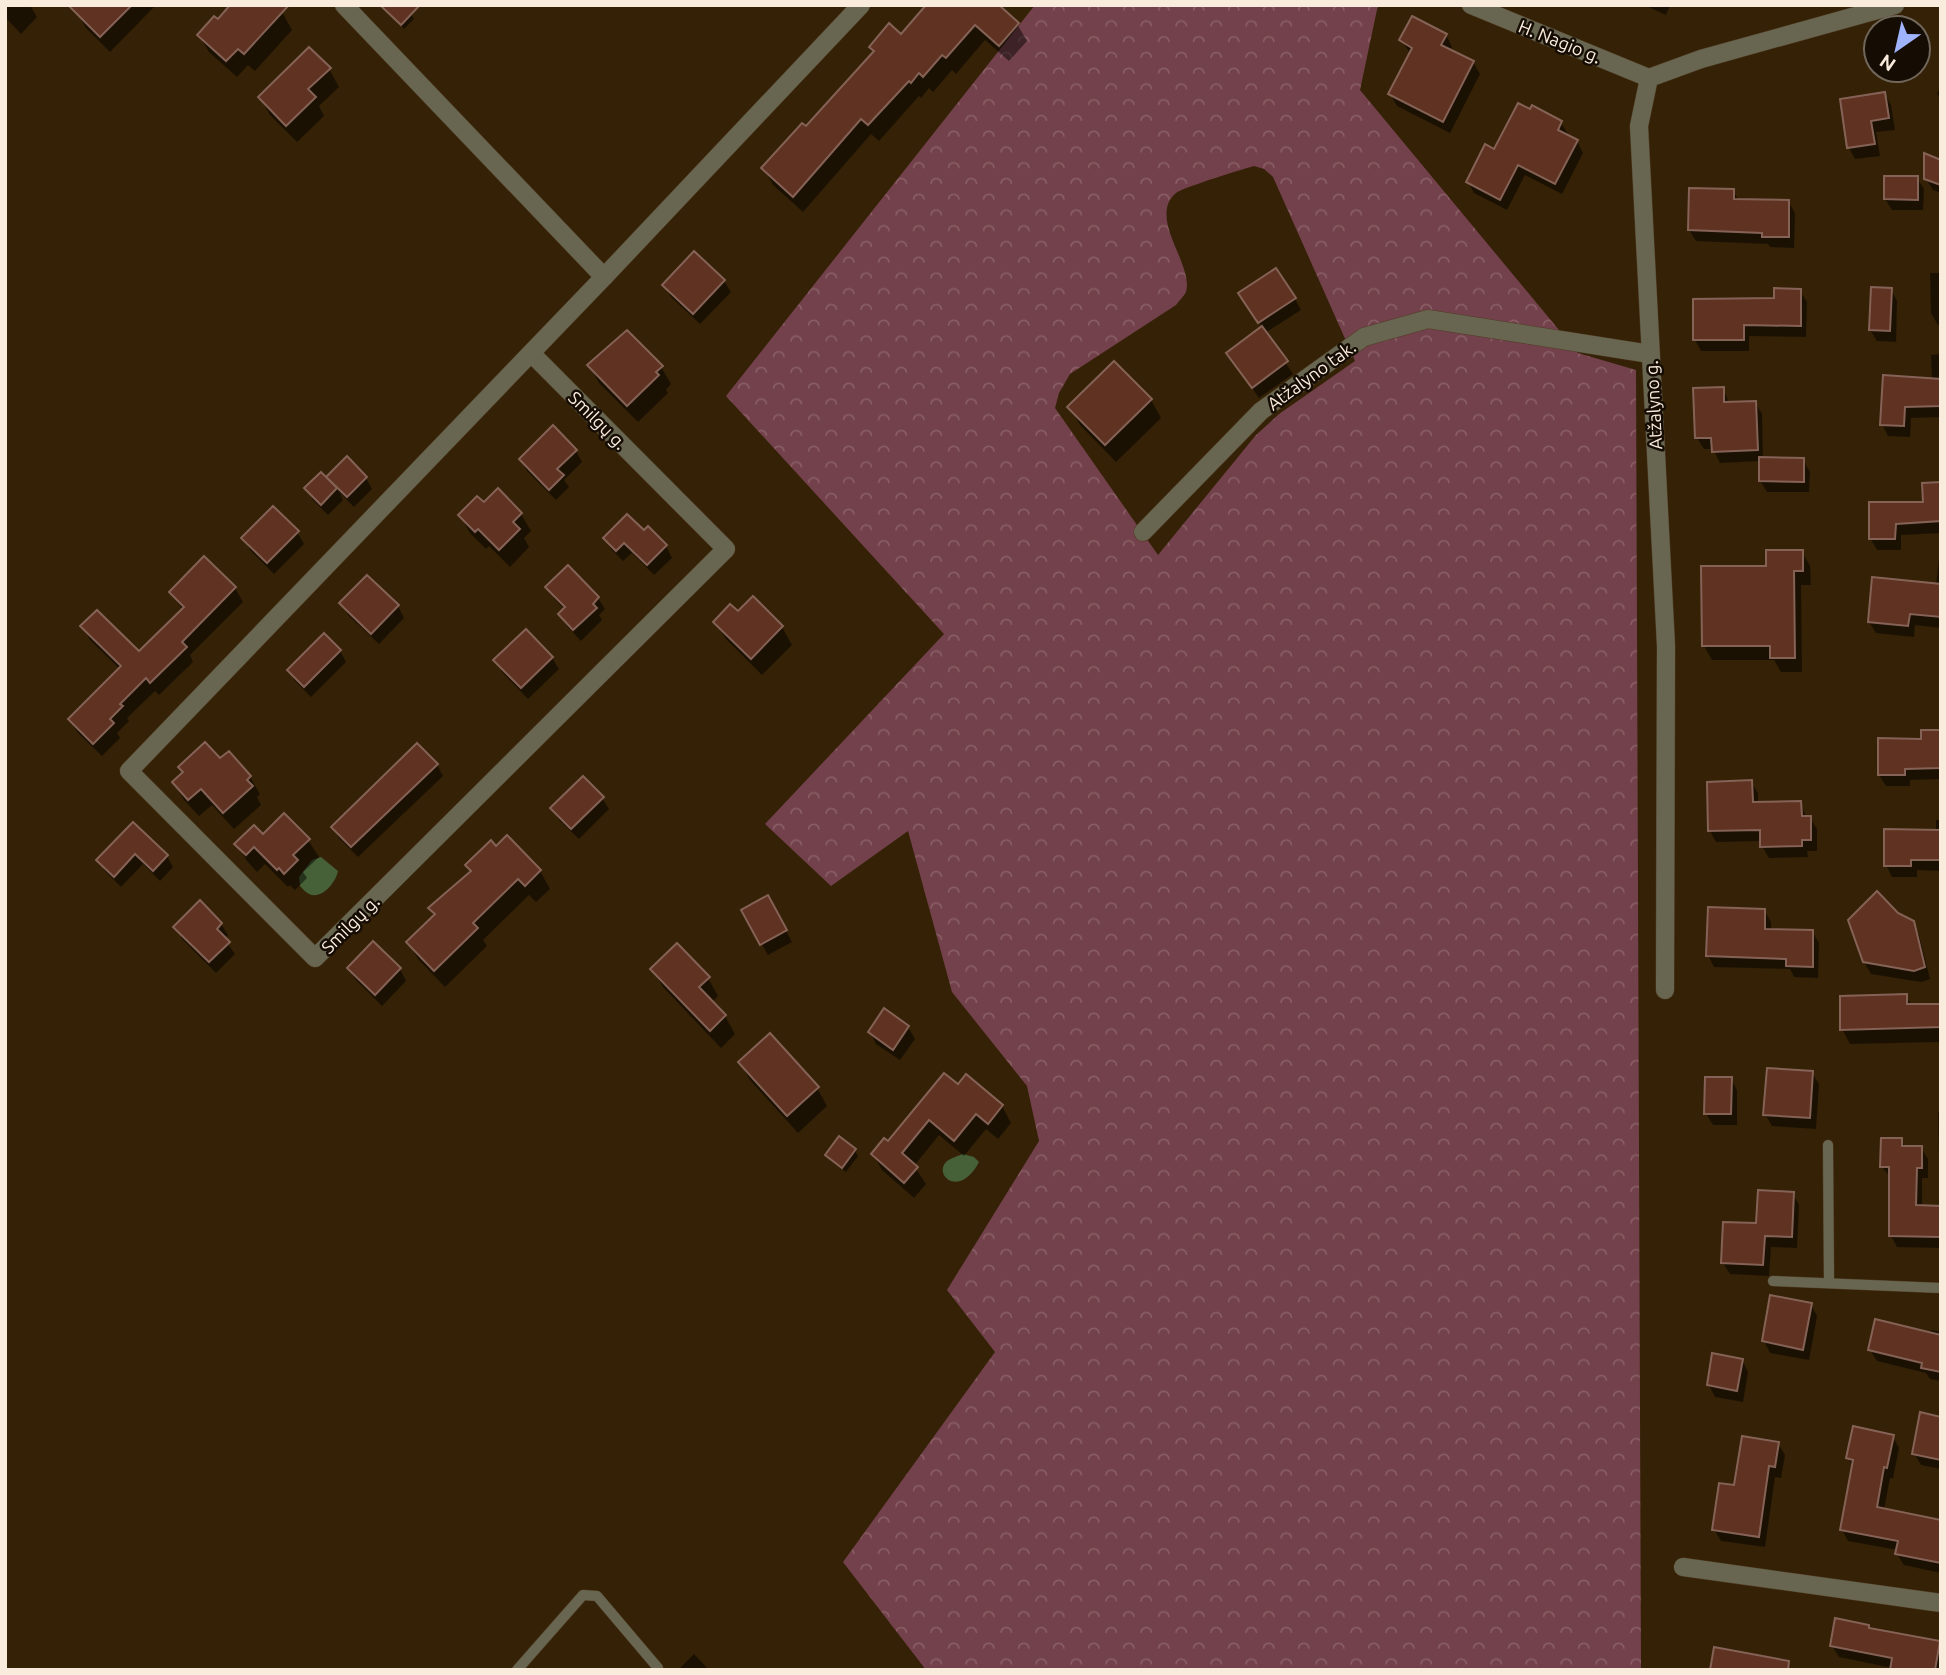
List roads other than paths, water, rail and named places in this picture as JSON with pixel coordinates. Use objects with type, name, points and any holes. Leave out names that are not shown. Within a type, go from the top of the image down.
[{"type":"street","points":[[344,5],[604,277]]},
{"type":"street","name":"Smilgų g.","points":[[531,353],[726,549],[316,958],[129,771],[604,277],[861,5]]},
{"type":"street","name":"H. Nagio g.","points":[[1471,5],[1649,78]]},
{"type":"street","points":[[1649,78],[1701,59],[1895,5]]},
{"type":"street","name":"Atžalyno g.","points":[[1649,78],[1639,126],[1666,646],[1665,990]]},
{"type":"street","name":"Atžalyno tak.","points":[[1143,532],[1261,411],[1364,337],[1428,319],[1650,354]]},
{"type":"street","points":[[1683,1567],[1941,1603]]},
{"type":"lane","points":[[1828,1144],[1829,1283]]},
{"type":"lane","points":[[1773,1281],[1941,1288]]},
{"type":"lane","points":[[517,1670],[583,1595],[597,1596],[658,1668]]}]
